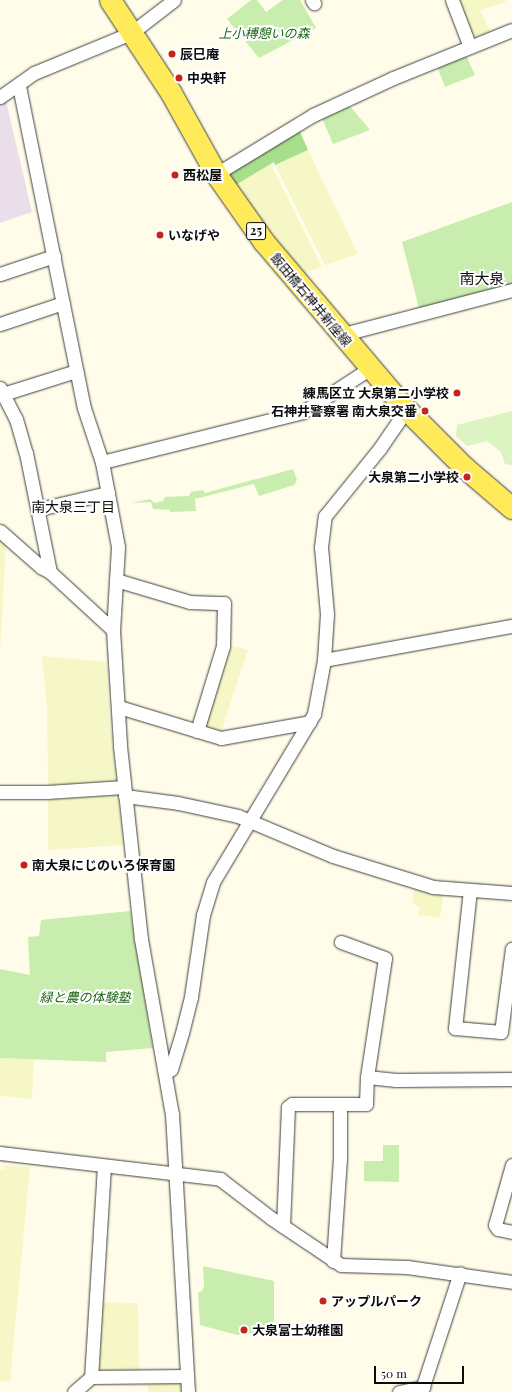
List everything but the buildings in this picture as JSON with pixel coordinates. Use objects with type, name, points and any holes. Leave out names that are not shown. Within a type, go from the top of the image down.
[{"type":"main road","name":"飯田橋石神井新座線","points":[[110,0],[171,93],[216,174],[264,242],[340,335],[412,416],[459,463],[512,508]]},
{"type":"street","points":[[0,97],[19,86],[34,73],[131,33],[174,0]]},
{"type":"street","points":[[452,0],[470,46]]},
{"type":"street","points":[[216,174],[307,118],[393,78],[512,30]]},
{"type":"street","points":[[19,86],[76,371],[84,408],[102,462],[118,547],[113,630],[125,791],[141,939],[172,1114],[188,1392]]},
{"type":"street","points":[[0,274],[54,256]]},
{"type":"street","points":[[340,335],[512,290]]},
{"type":"street","points":[[0,324],[63,303]]},
{"type":"street","points":[[102,462],[303,412],[369,369]]},
{"type":"street","points":[[50,572],[39,508],[26,453],[16,419],[1,391],[76,371]]},
{"type":"street","points":[[164,1073],[171,1069],[182,1033],[191,997],[203,915],[213,882],[248,821],[310,722],[320,687],[324,660],[327,614],[321,547],[326,516],[380,448],[412,416]]},
{"type":"street","points":[[39,508],[108,494]]},
{"type":"street","points":[[0,531],[41,567],[50,572],[113,630]]},
{"type":"street","points":[[116,580],[190,602],[224,603],[223,646],[197,731]]},
{"type":"street","points":[[324,660],[512,626]]},
{"type":"street","points":[[119,707],[221,738],[310,722]]},
{"type":"street","points":[[0,792],[125,791],[238,816],[365,866],[433,887],[512,893]]},
{"type":"street","points":[[470,890],[455,1028],[501,1032],[512,949]]},
{"type":"street","points":[[282,1226],[288,1107],[292,1104],[366,1104],[367,1077],[385,958],[341,942]]},
{"type":"street","points":[[367,1077],[396,1080],[512,1079]]},
{"type":"street","points":[[333,1261],[340,1158],[340,1104]]},
{"type":"street","points":[[0,1153],[220,1179],[282,1226],[341,1265],[406,1267],[460,1273],[512,1282]]},
{"type":"street","points":[[512,1165],[495,1225],[498,1229],[512,1232]]},
{"type":"street","points":[[91,1377],[104,1166]]},
{"type":"street","points":[[399,1392],[422,1390],[460,1273]]},
{"type":"street","points":[[74,1392],[91,1377],[187,1376]]},
{"type":"shaded area","points":[[6,101],[32,212],[0,223],[0,104]]},
{"type":"green space","name":"上小榑憩いの森","points":[[251,0],[257,0],[266,12],[283,0],[300,0],[316,28],[259,58],[227,19]]},
{"type":"green space","points":[[458,0],[505,0],[506,2],[480,10],[491,33],[479,38],[472,34]]},
{"type":"green space","points":[[466,55],[475,75],[445,87],[437,66]]},
{"type":"green space","points":[[349,105],[370,130],[333,144],[322,118]]},
{"type":"green space","points":[[298,127],[308,150],[275,165],[274,162],[234,186],[225,174]]},
{"type":"green space","points":[[308,150],[358,254],[325,265],[275,165]]},
{"type":"green space","points":[[271,164],[322,267],[300,274],[234,186]]},
{"type":"green space","points":[[512,202],[512,284],[419,308],[402,242]]},
{"type":"green space","points":[[512,411],[512,465],[505,464],[501,452],[487,441],[467,446],[456,436],[457,425]]},
{"type":"green space","points":[[293,469],[297,480],[294,485],[259,496],[254,484],[195,499],[196,511],[170,512],[170,510],[153,509],[151,502],[131,503],[150,499],[155,503],[163,501],[165,497],[189,496],[191,492],[203,490],[205,493]]},
{"type":"green space","points":[[0,538],[6,544],[0,654]]},
{"type":"green space","points":[[230,645],[248,650],[221,732],[207,729],[203,724]]},
{"type":"green space","points":[[42,656],[107,662],[109,715],[116,779],[114,782],[48,785],[47,707]]},
{"type":"green space","points":[[115,793],[118,796],[123,845],[48,850],[48,797]]},
{"type":"green space","points":[[415,887],[444,891],[440,918],[418,915],[419,907],[412,902]]},
{"type":"green space","name":"緑と農の体験塾","points":[[130,911],[153,1048],[106,1052],[106,1062],[0,1058],[0,969],[30,975],[28,937],[39,936],[41,920]]},
{"type":"green space","points":[[0,1058],[34,1059],[32,1099],[0,1096]]},
{"type":"green space","points":[[383,1145],[399,1145],[399,1182],[364,1181],[364,1161],[383,1161]]},
{"type":"green space","points":[[4,1165],[30,1167],[10,1382],[0,1380],[0,1169],[4,1169]]},
{"type":"green space","points":[[203,1266],[274,1281],[274,1330],[237,1335],[200,1325],[198,1293],[202,1291],[204,1286]]},
{"type":"green space","points":[[99,1302],[138,1303],[139,1372],[100,1372],[97,1368]]},
{"type":"green space","points":[[148,1381],[177,1382],[182,1386],[182,1392],[148,1392]]},
{"type":"place","name":"辰巳庵","points":[[172,54]]},
{"type":"place","name":"中央軒","points":[[179,78]]},
{"type":"place","name":"西松屋","points":[[175,175]]},
{"type":"place","name":"いなげや","points":[[160,235]]},
{"type":"place","name":"練馬区立 大泉第二小学校","points":[[457,393]]},
{"type":"place","name":"石神井警察署 南大泉交番","points":[[425,411]]},
{"type":"place","name":"大泉第二小学校","points":[[467,477]]},
{"type":"place","name":"南大泉にじのいろ保育園","points":[[24,865]]},
{"type":"place","name":"アップルパーク","points":[[323,1301]]},
{"type":"place","name":"大泉富士幼稚園","points":[[244,1330]]},
{"type":"district","name":"南大泉","points":[[482,279]]},
{"type":"district","name":"南大泉三丁目","points":[[73,507]]}]
